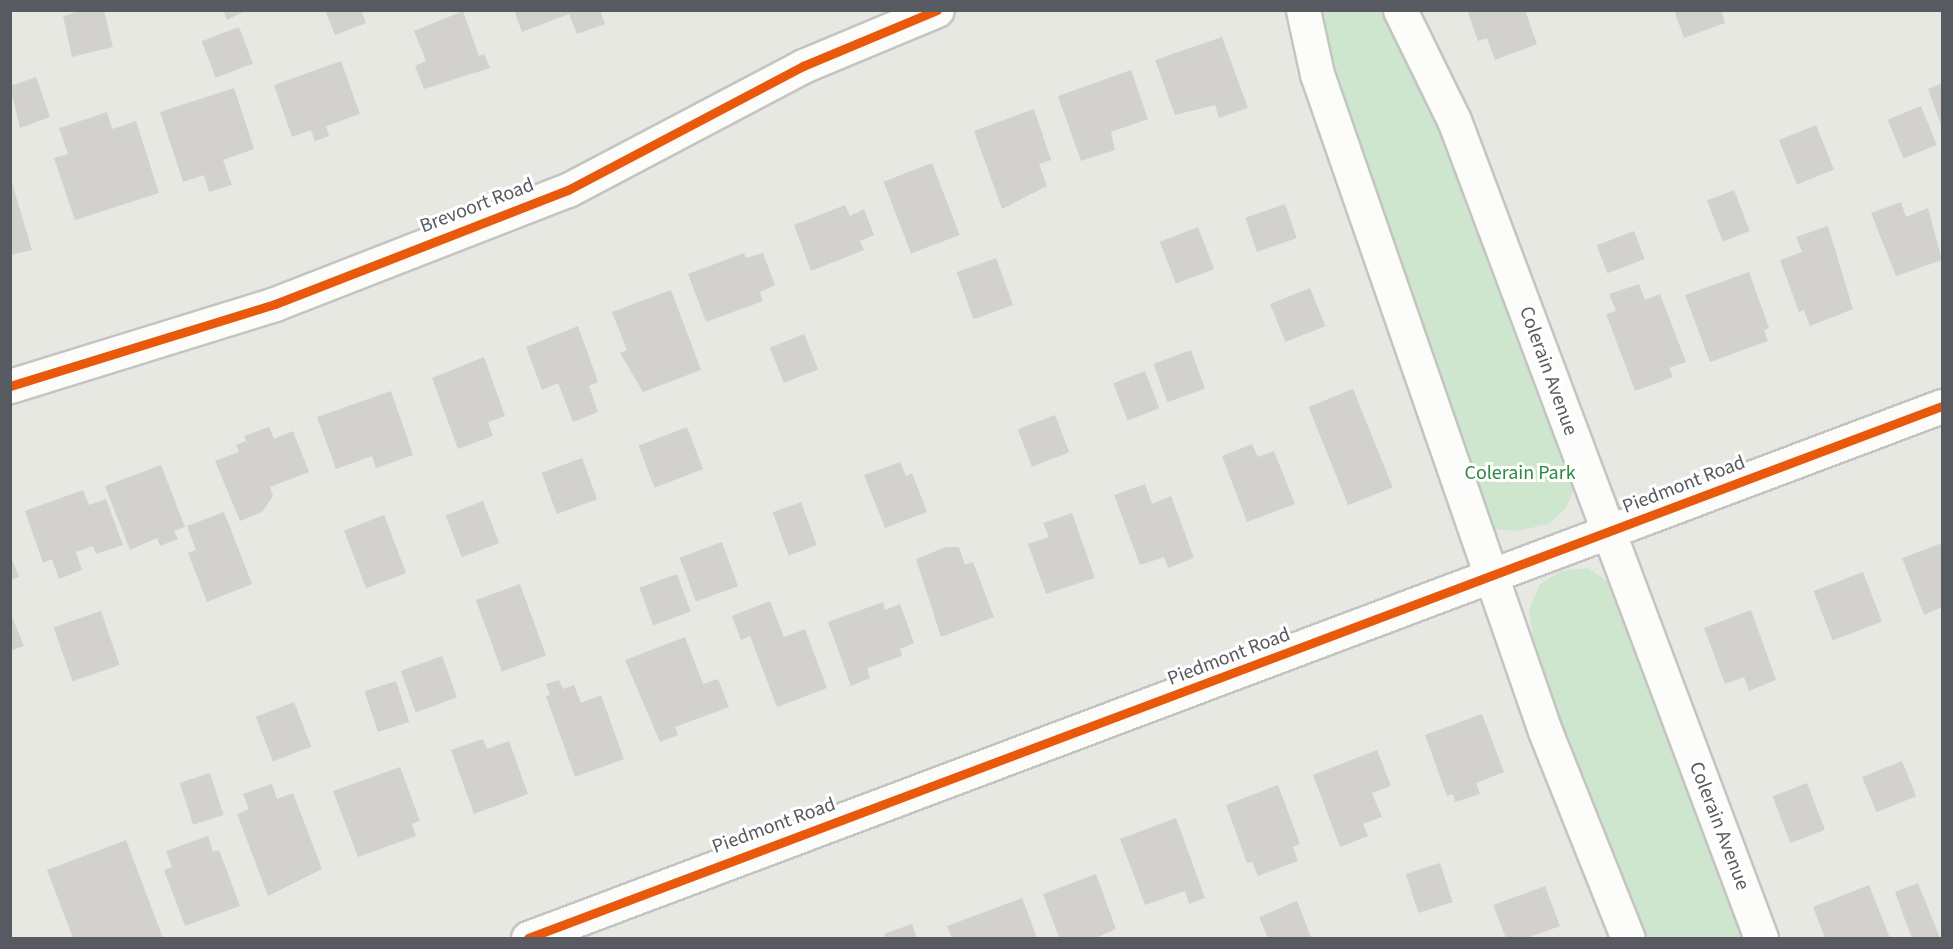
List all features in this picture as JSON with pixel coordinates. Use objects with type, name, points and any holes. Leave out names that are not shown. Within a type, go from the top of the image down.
[{"type":"street","name":"Brevoort Road","points":[[10,386],[275,304],[568,190],[803,66],[937,10]]},
{"type":"street","points":[[1303,10],[1317,74],[1494,576],[1545,731],[1628,939]]},
{"type":"street","name":"Colerain Avenue","points":[[1400,10],[1454,120],[1761,939]]},
{"type":"street","name":"Piedmont Road","points":[[528,939],[1942,406]]},
{"type":"green space","name":"Colerain Park","points":[[1316,11],[1385,11],[1403,39],[1576,486],[1565,509],[1548,524],[1518,531],[1495,529],[1484,513],[1326,64]]},
{"type":"green space","points":[[1588,568],[1610,583],[1747,938],[1644,938],[1554,719],[1534,643],[1529,610],[1540,584],[1561,571]]},
{"type":"building","points":[[83,10],[104,10],[113,47],[72,57],[63,16]]},
{"type":"building","points":[[223,10],[247,10],[227,20]]},
{"type":"building","points":[[325,10],[361,10],[366,23],[335,35]]},
{"type":"building","points":[[514,10],[600,10],[605,24],[577,34],[569,14],[522,32]]},
{"type":"building","points":[[1467,10],[1525,10],[1537,44],[1495,60],[1487,38],[1478,41]]},
{"type":"building","points":[[1674,10],[1721,10],[1725,23],[1684,38]]},
{"type":"building","points":[[463,11],[479,56],[484,54],[490,68],[424,89],[415,66],[426,61],[414,31]]},
{"type":"building","points":[[239,27],[253,63],[216,78],[202,41]]},
{"type":"building","points":[[1222,37],[1248,108],[1219,118],[1215,105],[1175,115],[1155,60]]},
{"type":"building","points":[[341,61],[360,114],[326,126],[329,136],[315,141],[311,130],[292,137],[274,85]]},
{"type":"building","points":[[1131,70],[1148,119],[1111,132],[1115,150],[1081,161],[1058,96]]},
{"type":"building","points":[[36,77],[50,117],[20,128],[10,86]]},
{"type":"building","points":[[1942,83],[1942,128],[1928,89]]},
{"type":"building","points":[[234,88],[254,149],[223,160],[232,185],[209,192],[204,175],[183,182],[160,112]]},
{"type":"building","points":[[1921,106],[1937,145],[1903,158],[1888,119]]},
{"type":"building","points":[[1034,109],[1051,160],[1039,164],[1047,186],[1002,209],[974,131]]},
{"type":"building","points":[[107,112],[112,129],[136,121],[159,193],[75,220],[54,158],[68,154],[59,128]]},
{"type":"building","points":[[1816,125],[1834,170],[1797,184],[1779,140]]},
{"type":"building","points":[[932,163],[960,235],[911,254],[883,182]]},
{"type":"building","points":[[10,176],[32,250],[10,255]]},
{"type":"building","points":[[1734,190],[1750,231],[1723,241],[1707,200]]},
{"type":"building","points":[[1901,202],[1906,217],[1928,208],[1942,260],[1896,276],[1871,213]]},
{"type":"building","points":[[1285,204],[1297,238],[1257,252],[1245,218]]},
{"type":"building","points":[[845,205],[850,216],[864,209],[874,235],[860,241],[864,250],[811,271],[794,225]]},
{"type":"building","points":[[1828,226],[1853,309],[1810,326],[1804,310],[1799,312],[1780,260],[1802,252],[1796,237]]},
{"type":"building","points":[[1198,227],[1214,269],[1176,284],[1160,242]]},
{"type":"building","points":[[1634,231],[1645,259],[1607,273],[1597,245]]},
{"type":"building","points":[[744,253],[746,258],[763,253],[775,285],[760,292],[763,301],[706,322],[688,274]]},
{"type":"building","points":[[996,258],[1013,305],[974,319],[957,272]]},
{"type":"building","points":[[1749,272],[1769,328],[1764,330],[1768,341],[1710,362],[1685,295]]},
{"type":"building","points":[[1639,284],[1645,300],[1660,294],[1686,362],[1669,368],[1673,377],[1635,391],[1606,314],[1616,311],[1609,294]]},
{"type":"building","points":[[1310,288],[1325,326],[1285,342],[1270,304]]},
{"type":"building","points":[[671,290],[701,370],[643,392],[620,353],[627,350],[612,312]]},
{"type":"building","points":[[578,326],[598,382],[589,386],[598,412],[573,422],[558,383],[542,390],[526,347]]},
{"type":"building","points":[[804,334],[818,369],[784,383],[770,348]]},
{"type":"building","points":[[1191,350],[1205,389],[1167,402],[1153,364]]},
{"type":"building","points":[[484,357],[505,416],[488,422],[493,436],[458,449],[432,378]]},
{"type":"building","points":[[1145,371],[1159,408],[1128,421],[1113,383]]},
{"type":"building","points":[[1353,389],[1393,487],[1348,505],[1308,407]]},
{"type":"building","points":[[391,391],[413,455],[376,468],[372,456],[336,469],[317,417]]},
{"type":"building","points":[[1055,415],[1069,452],[1032,467],[1018,429]]},
{"type":"building","points":[[269,427],[274,439],[293,431],[309,472],[270,487],[273,496],[262,512],[240,521],[215,461],[239,452],[236,445],[246,441],[244,436]]},
{"type":"building","points":[[687,427],[703,469],[655,488],[638,446]]},
{"type":"building","points":[[1252,444],[1258,457],[1274,451],[1295,504],[1247,522],[1222,456]]},
{"type":"building","points":[[582,458],[597,499],[557,514],[542,473]]},
{"type":"building","points":[[900,462],[906,476],[912,473],[927,512],[885,528],[864,475]]},
{"type":"building","points":[[161,465],[185,527],[174,531],[178,539],[160,546],[157,538],[130,550],[105,486]]},
{"type":"building","points":[[1145,484],[1152,504],[1171,496],[1194,558],[1168,568],[1164,557],[1140,565],[1114,495]]},
{"type":"building","points":[[83,490],[89,505],[106,499],[123,545],[96,554],[93,546],[76,552],[82,570],[59,579],[52,559],[43,563],[25,511]]},
{"type":"building","points":[[483,501],[499,543],[462,557],[446,515]]},
{"type":"building","points":[[801,502],[817,545],[789,555],[773,512]]},
{"type":"building","points":[[224,512],[252,584],[207,602],[188,553],[196,550],[187,526]]},
{"type":"building","points":[[1072,513],[1095,578],[1046,594],[1028,544],[1049,537],[1043,523]]},
{"type":"building","points":[[384,515],[406,573],[366,588],[344,530]]},
{"type":"building","points":[[722,542],[738,586],[696,602],[680,557]]},
{"type":"building","points":[[1942,543],[1942,607],[1924,615],[1902,558]]},
{"type":"building","points":[[946,547],[959,547],[965,565],[973,562],[994,617],[941,637],[916,559]]},
{"type":"building","points":[[10,555],[19,577],[10,580]]},
{"type":"building","points":[[1863,572],[1882,621],[1833,640],[1814,591]]},
{"type":"building","points":[[677,574],[691,612],[653,625],[639,588]]},
{"type":"building","points":[[520,584],[546,655],[502,671],[476,600]]},
{"type":"building","points":[[770,601],[784,637],[805,629],[827,688],[777,707],[750,636],[741,640],[732,616]]},
{"type":"building","points":[[883,602],[885,610],[900,604],[914,643],[900,649],[902,656],[867,668],[870,678],[851,686],[828,622]]},
{"type":"building","points":[[1751,610],[1776,680],[1749,691],[1744,677],[1725,684],[1704,628]]},
{"type":"building","points":[[101,611],[120,665],[72,681],[54,627]]},
{"type":"building","points":[[10,612],[24,646],[10,651]]},
{"type":"building","points":[[685,637],[703,684],[718,679],[729,707],[675,727],[678,735],[660,742],[625,660]]},
{"type":"building","points":[[442,656],[457,697],[416,712],[401,671]]},
{"type":"building","points":[[559,680],[563,689],[574,685],[581,703],[601,695],[624,759],[575,777],[546,696],[550,695],[546,684]]},
{"type":"building","points":[[396,681],[409,722],[378,732],[365,691]]},
{"type":"building","points":[[294,702],[311,747],[273,762],[256,717]]},
{"type":"building","points":[[1482,714],[1504,772],[1476,783],[1480,794],[1455,802],[1453,794],[1447,796],[1425,735]]},
{"type":"building","points":[[483,739],[487,749],[509,741],[528,794],[474,814],[451,750]]},
{"type":"building","points":[[1377,750],[1391,786],[1372,793],[1382,817],[1363,824],[1368,836],[1340,847],[1313,775]]},
{"type":"building","points":[[1902,761],[1916,796],[1876,812],[1862,777]]},
{"type":"building","points":[[400,767],[420,821],[412,824],[416,836],[358,857],[333,791]]},
{"type":"building","points":[[210,773],[224,815],[193,825],[180,783]]},
{"type":"building","points":[[1807,783],[1825,830],[1790,843],[1772,796]]},
{"type":"building","points":[[272,784],[277,799],[293,793],[322,869],[268,896],[237,814],[249,809],[243,794]]},
{"type":"building","points":[[1278,785],[1300,844],[1293,847],[1298,861],[1258,876],[1252,862],[1247,863],[1226,805]]},
{"type":"building","points":[[1176,818],[1205,898],[1189,904],[1185,891],[1145,905],[1120,839]]},
{"type":"building","points":[[208,836],[213,852],[219,850],[240,906],[185,926],[164,870],[172,867],[166,851]]},
{"type":"building","points":[[126,840],[163,938],[73,938],[47,870]]},
{"type":"building","points":[[1440,863],[1453,902],[1418,913],[1406,874]]},
{"type":"building","points":[[1096,874],[1116,929],[1095,938],[1059,938],[1043,894]]},
{"type":"building","points":[[1918,883],[1940,938],[1912,938],[1895,892]]},
{"type":"building","points":[[1869,885],[1890,938],[1825,938],[1813,907]]},
{"type":"building","points":[[1545,886],[1560,926],[1527,938],[1506,938],[1493,905]]},
{"type":"building","points":[[1022,898],[1037,938],[952,938],[947,926]]},
{"type":"building","points":[[1297,901],[1311,937],[1268,938],[1259,917]]},
{"type":"building","points":[[912,924],[917,938],[886,938],[884,934]]},
{"type":"cycle path","points":[[10,386],[275,304],[568,190],[803,66],[937,10]]},
{"type":"cycle path","points":[[528,938],[1942,406]]}]
